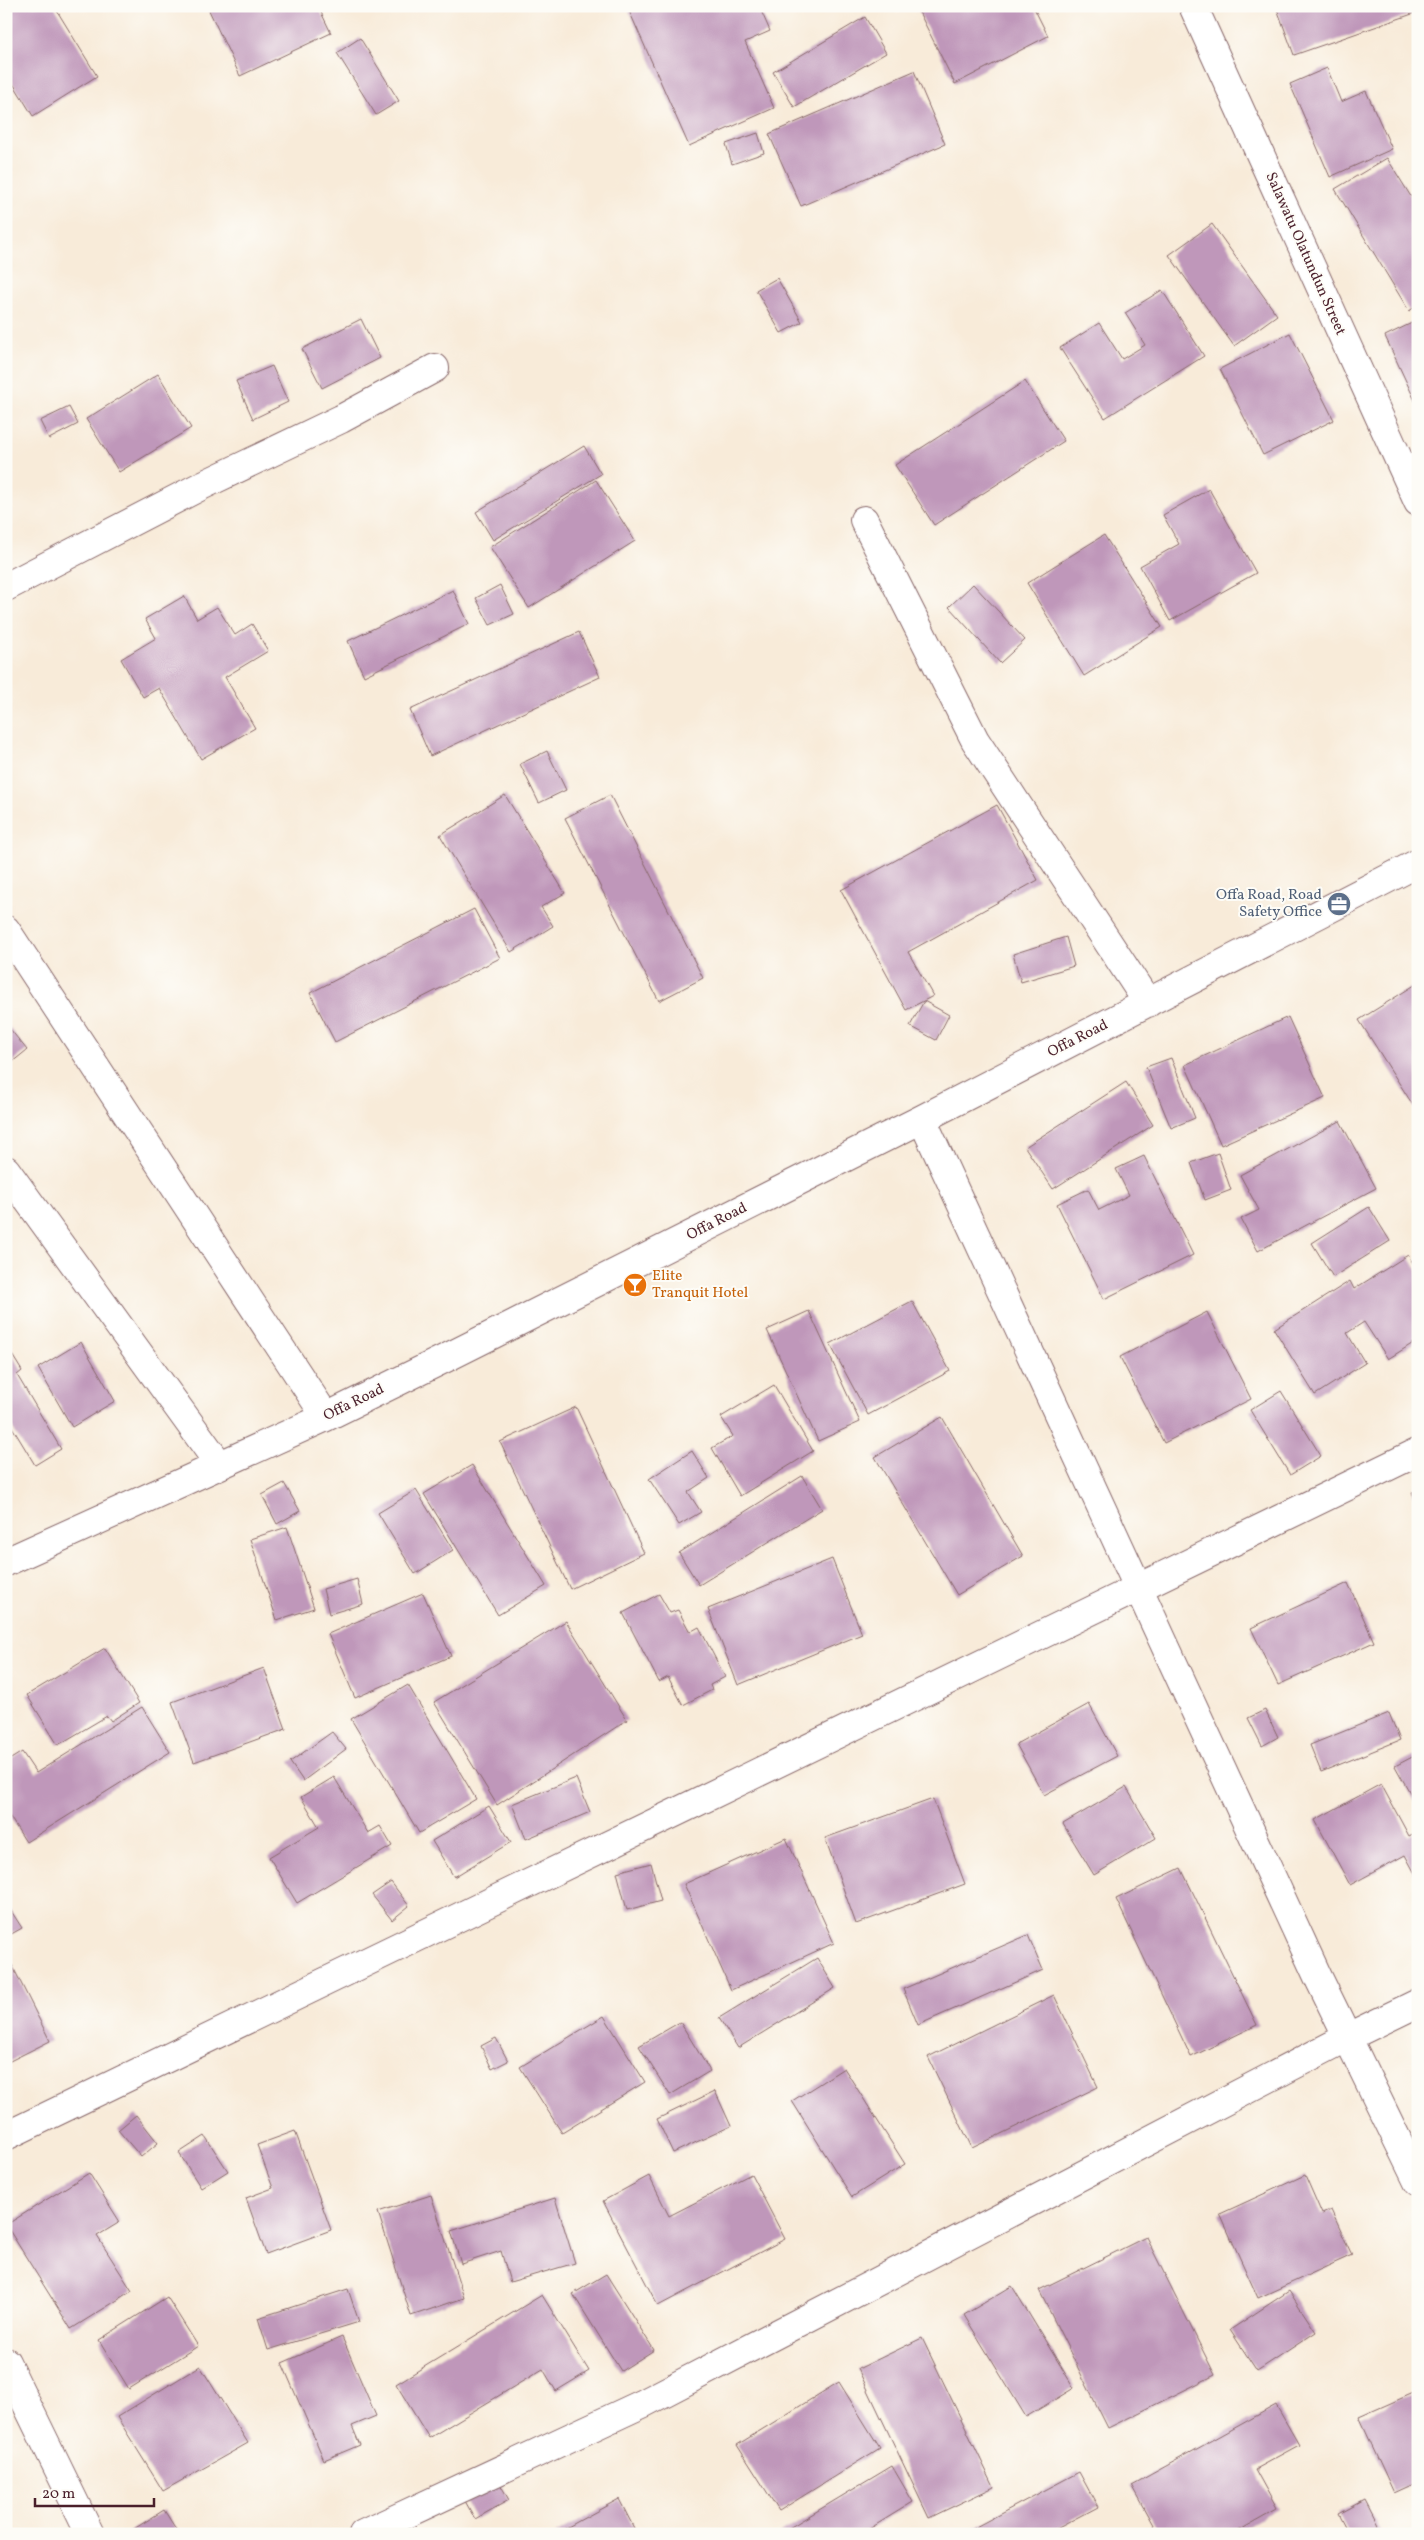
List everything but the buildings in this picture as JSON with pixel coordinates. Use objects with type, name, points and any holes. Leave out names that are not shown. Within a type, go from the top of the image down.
[{"type":"street","name":"Salawatu Olatundun Street","points":[[1193,6],[1418,502]]},
{"type":"street","points":[[6,587],[203,485],[341,419],[435,368]]},
{"type":"street","points":[[864,520],[975,740],[1148,1003]]},
{"type":"street","name":"Offa Road","points":[[6,1562],[326,1417],[922,1119],[1418,863]]},
{"type":"street","points":[[6,930],[326,1417]]},
{"type":"street","points":[[922,1119],[1139,1590],[1348,2037],[1418,2182]]},
{"type":"street","points":[[6,1170],[219,1464]]},
{"type":"street","points":[[6,2136],[478,1906],[827,1741],[1139,1590],[1418,1452]]},
{"type":"street","points":[[362,2534],[644,2403],[1348,2037],[1418,2003]]},
{"type":"street","points":[[6,2362],[90,2534]]},
{"type":"place","name":"Offa Road, Road Safety Office","points":[[1339,904]]},
{"type":"place","name":"Elite Tranquit Hotel","points":[[635,1285]]}]
